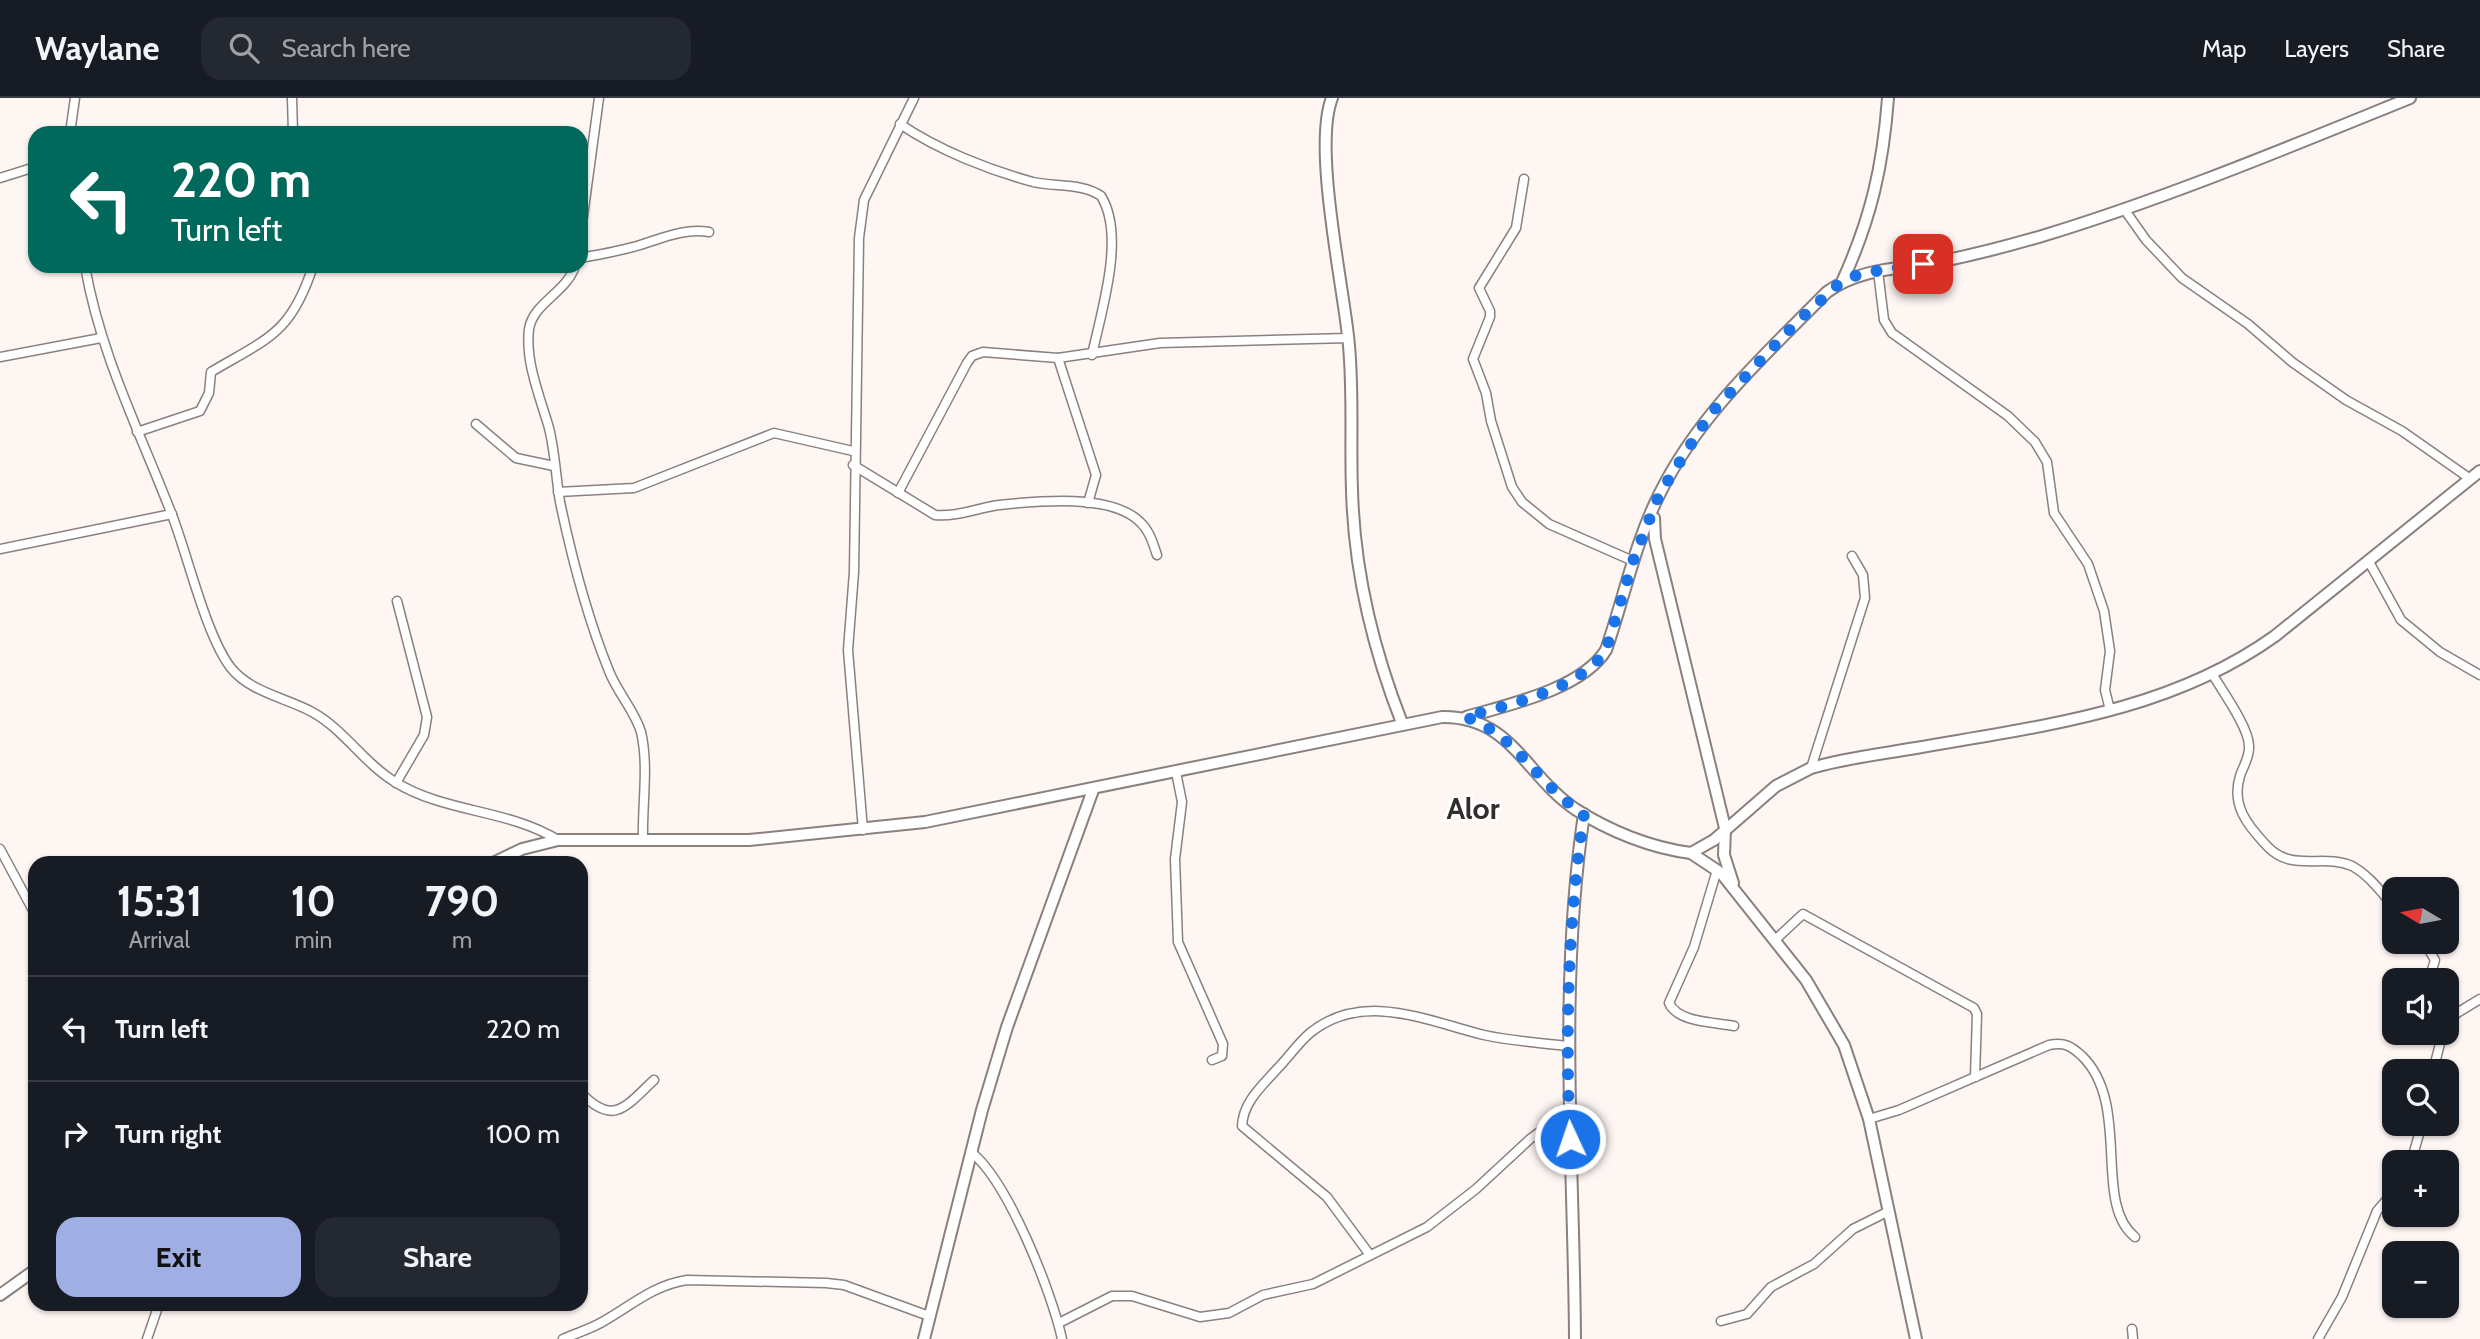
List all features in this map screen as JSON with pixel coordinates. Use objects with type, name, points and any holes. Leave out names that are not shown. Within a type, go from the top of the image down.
[{"type":"main road","points":[[1332,98],[1328,125],[1327,171],[1349,338],[1352,494],[1358,558],[1378,656],[1402,723]]},
{"type":"main road","points":[[1843,280],[1861,239],[1879,183],[1888,98]]},
{"type":"main road","points":[[508,856],[522,849],[558,840],[749,840],[925,822],[1093,790],[1402,723],[1465,717],[1544,693],[1598,662],[1612,632],[1633,561],[1654,508],[1682,455],[1710,414],[1827,292],[1843,280],[1953,258],[2040,236],[2124,209],[2410,98]]},
{"type":"main road","points":[[1691,853],[1701,850],[1776,786],[1811,768],[2110,710],[2170,693],[2213,675],[2275,636],[2480,471]]},
{"type":"main road","points":[[1654,508],[1657,551],[1725,828],[1724,855],[1736,892]]},
{"type":"main road","points":[[1640,547],[1650,543],[1657,551]]},
{"type":"main road","points":[[1465,717],[1483,722],[1500,734],[1546,782],[1584,814],[1639,841],[1691,853],[1717,870],[1775,940],[1825,1007],[1843,1045],[1869,1119],[1916,1339]]},
{"type":"main road","points":[[924,1339],[971,1153],[1007,1027],[1093,790]]},
{"type":"main road","points":[[1576,1339],[1568,1046],[1574,896],[1584,814]]},
{"type":"main road","points":[[0,1295],[28,1275]]},
{"type":"street","points":[[72,126],[75,98]]},
{"type":"street","points":[[292,98],[293,126]]},
{"type":"street","points":[[588,179],[599,98]]},
{"type":"street","points":[[863,830],[848,650],[854,572],[853,452],[859,238],[864,200],[914,98]]},
{"type":"street","points":[[900,124],[921,138],[995,169],[1033,182],[1085,189],[1101,196],[1107,209],[1112,252],[1092,355]]},
{"type":"street","points":[[0,178],[28,169]]},
{"type":"street","points":[[1524,179],[1516,228],[1479,288],[1490,311],[1490,317],[1473,359],[1486,393],[1490,421],[1512,487],[1522,502],[1549,524],[1633,561]]},
{"type":"street","points":[[2124,209],[2146,240],[2200,293],[2248,324],[2292,362],[2337,394],[2402,431],[2469,478]]},
{"type":"street","points":[[588,256],[675,233],[695,230],[709,232]]},
{"type":"street","points":[[1878,271],[1884,320],[1892,332],[2008,416],[2035,442],[2048,462],[2054,513],[2088,564],[2104,611],[2110,651],[2105,690],[2110,710]]},
{"type":"street","points":[[86,273],[93,313],[101,338],[172,514],[219,648],[232,669],[248,683],[316,714],[373,767],[397,783],[469,811],[537,827],[558,840]]},
{"type":"street","points":[[137,432],[200,411],[209,393],[211,372],[277,333],[299,301],[310,273]]},
{"type":"street","points":[[572,273],[566,286],[532,318],[528,337],[535,383],[549,431],[558,492],[590,621],[609,672],[640,728],[644,763],[643,839]]},
{"type":"street","points":[[0,357],[101,338]]},
{"type":"street","points":[[898,493],[972,356],[983,352],[1010,352],[1058,358],[1160,343],[1349,338]]},
{"type":"street","points":[[1058,358],[1096,475],[1088,503]]},
{"type":"street","points":[[476,424],[516,458],[554,466]]},
{"type":"street","points":[[558,492],[634,488],[774,433],[853,452]]},
{"type":"street","points":[[853,466],[925,511],[947,516],[998,505],[1049,501],[1088,503],[1118,509],[1140,521],[1149,532],[1157,555]]},
{"type":"street","points":[[0,549],[172,514]]},
{"type":"street","points":[[1811,768],[1865,598],[1863,575],[1852,556]]},
{"type":"street","points":[[2368,560],[2401,620],[2440,652],[2480,675]]},
{"type":"street","points":[[397,601],[427,717],[424,735],[397,783]]},
{"type":"street","points":[[2213,675],[2248,738],[2249,747],[2240,777],[2236,804],[2267,847],[2292,862],[2351,866],[2382,893]]},
{"type":"street","points":[[1176,772],[1182,802],[1175,859],[1178,943],[1223,1044],[1222,1056],[1212,1060]]},
{"type":"street","points":[[0,849],[28,901]]},
{"type":"street","points":[[1717,870],[1694,947],[1669,1003],[1675,1013],[1689,1018],[1734,1026]]},
{"type":"street","points":[[1775,940],[1803,914],[1974,1008],[1977,1021],[1975,1077]]},
{"type":"street","points":[[2459,1014],[2480,999]]},
{"type":"street","points":[[1370,1255],[1327,1197],[1242,1126],[1242,1113],[1255,1093],[1310,1033],[1340,1018],[1369,1011],[1417,1014],[1485,1035],[1568,1046]]},
{"type":"street","points":[[1869,1119],[1899,1110],[2061,1042],[2071,1046],[2101,1080],[2107,1099],[2118,1207],[2123,1226],[2135,1237]]},
{"type":"street","points":[[588,1100],[595,1107],[611,1111],[626,1106],[654,1080]]},
{"type":"street","points":[[1059,1323],[1112,1296],[1132,1296],[1200,1317],[1229,1313],[1263,1295],[1313,1284],[1427,1227],[1476,1189],[1530,1139],[1552,1123],[1569,1116]]},
{"type":"street","points":[[971,1153],[984,1162],[998,1182],[1059,1323],[1062,1339]]},
{"type":"street","points":[[2318,1339],[2342,1297],[2377,1211],[2382,1205]]},
{"type":"street","points":[[1721,1321],[1747,1314],[1771,1287],[1814,1264],[1853,1229],[1889,1211]]},
{"type":"street","points":[[563,1339],[602,1323],[652,1291],[669,1283],[687,1280],[844,1285],[929,1315]]},
{"type":"street","points":[[147,1339],[157,1311]]},
{"type":"district","name":"Alor","points":[[1473,809]]},
{"type":"route","points":[[1570,1139],[1568,1046],[1574,896],[1584,814],[1546,782],[1500,734],[1483,722],[1465,717],[1544,693],[1598,662],[1606,650],[1633,561],[1659,495],[1710,414],[1766,353],[1827,292],[1843,280],[1864,273],[1923,264]]}]
